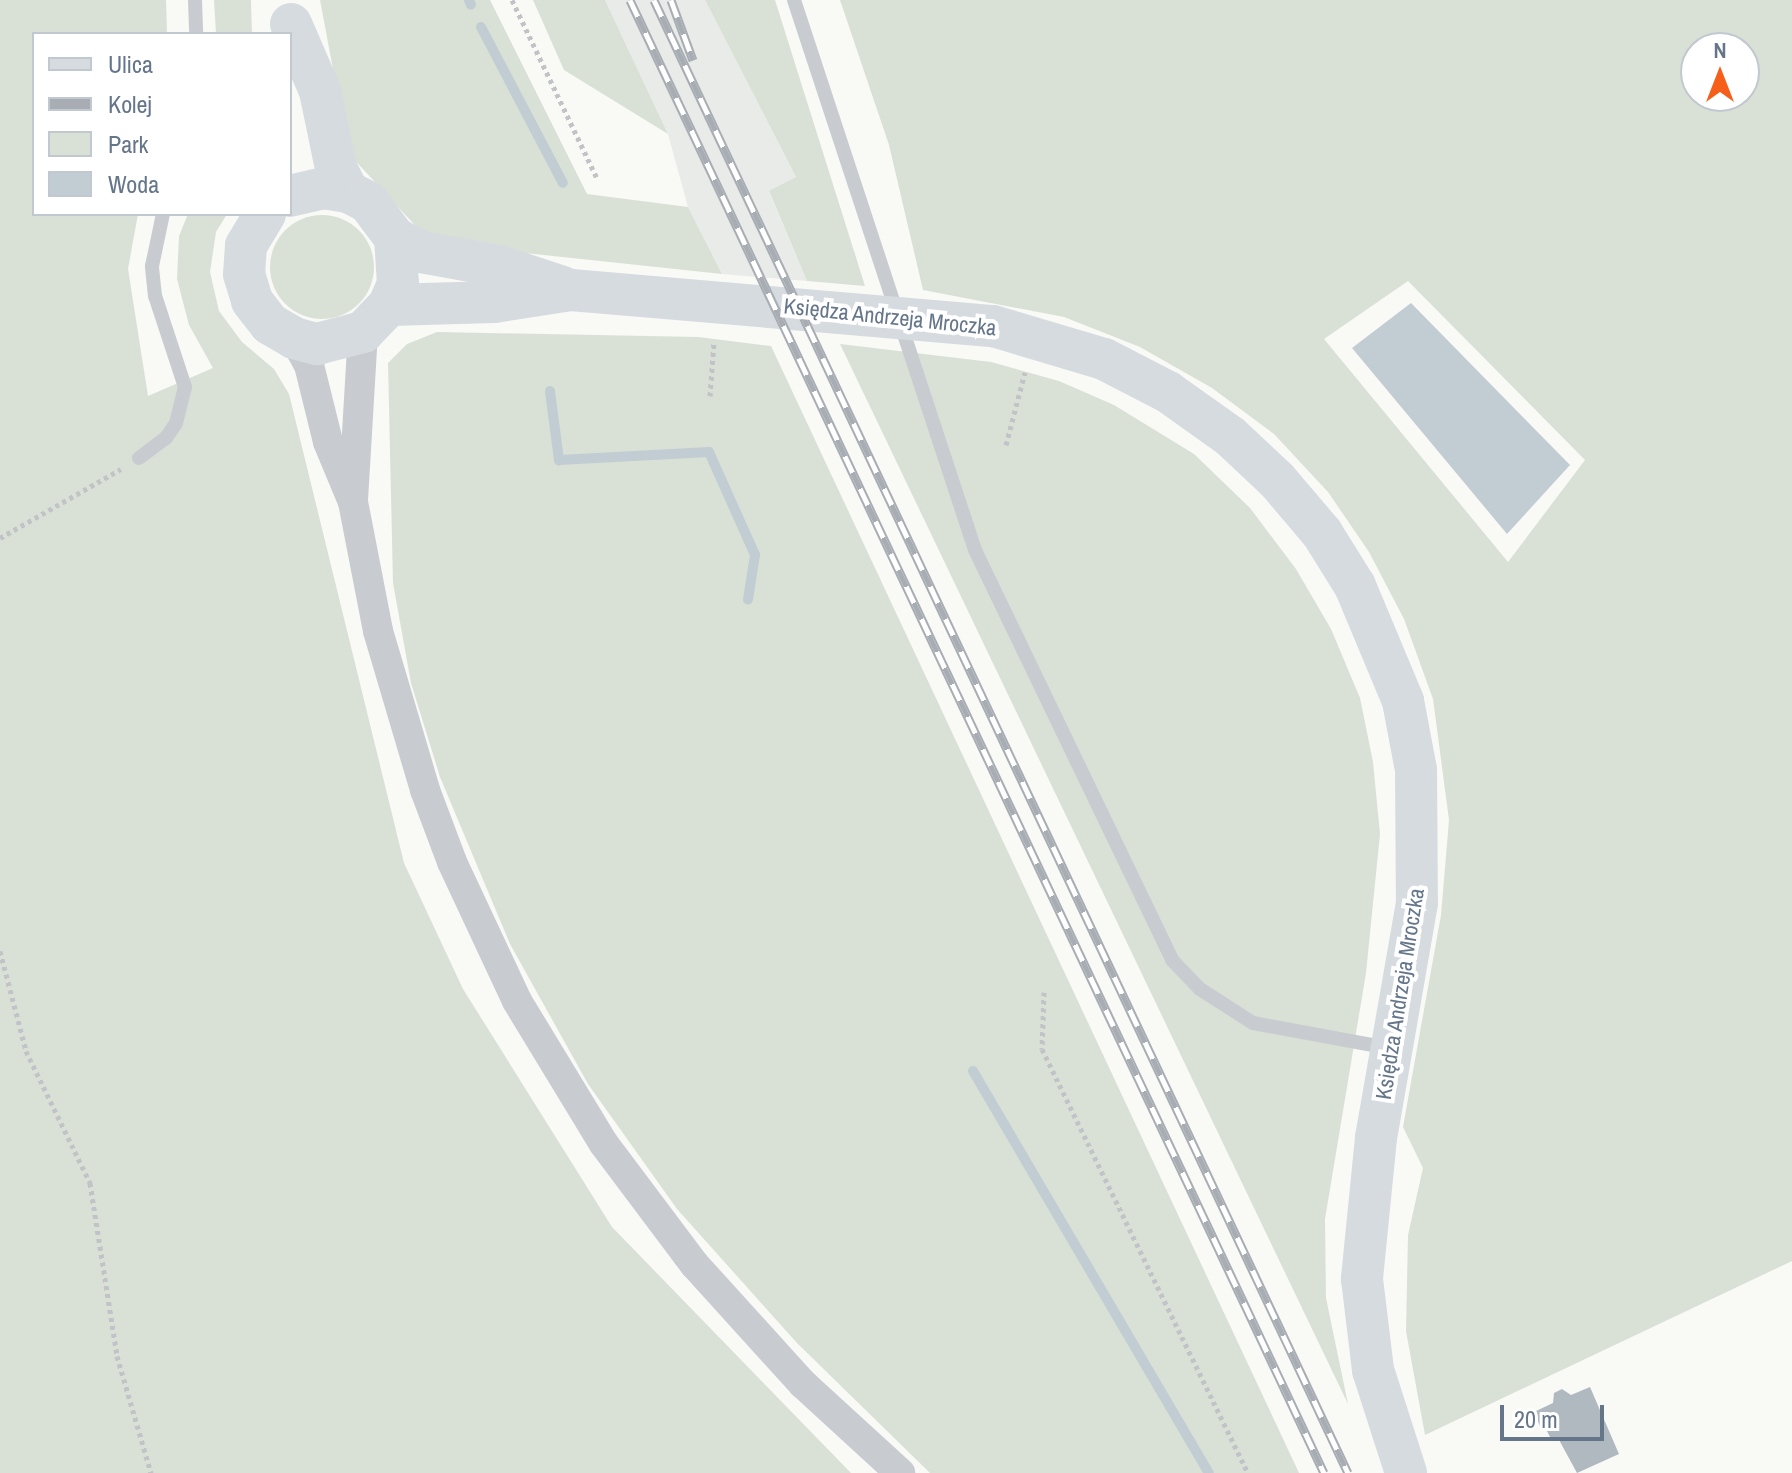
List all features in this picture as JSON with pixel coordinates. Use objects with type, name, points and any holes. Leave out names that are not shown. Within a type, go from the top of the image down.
[{"type":"street","points":[[290,20],[320,91],[336,168],[348,192]]},
{"type":"street","points":[[292,196],[324,188],[348,192],[368,202],[395,238],[398,284],[376,319],[353,502]]},
{"type":"street","points":[[264,216],[246,246],[244,274],[261,313],[294,338],[309,365],[328,442],[353,502],[378,631],[406,733],[452,862],[517,1001],[604,1144],[695,1265],[803,1384],[900,1473]]},
{"type":"street","name":"Księdza Andrzeja Mroczka","points":[[395,238],[421,252],[499,266],[571,290],[724,313],[935,318],[1054,342],[1104,359],[1168,392],[1231,437],[1277,480],[1330,546],[1384,647],[1403,701],[1416,770],[1417,903],[1365,1213],[1362,1279],[1373,1370],[1406,1473]]},
{"type":"street","name":"Księdza Andrzeja Mroczka","points":[[294,338],[317,344],[376,319],[571,290]]},
{"type":"lane","points":[[195,0],[196,32]]},
{"type":"lane","points":[[794,0],[975,550],[1172,960],[1200,989],[1253,1023],[1392,1048]]},
{"type":"lane","points":[[139,458],[166,438],[182,408],[185,387],[155,296],[152,266],[163,216]]},
{"type":"path","points":[[512,0],[597,178]]},
{"type":"path","points":[[710,396],[724,313]]},
{"type":"path","points":[[1006,445],[1027,363]]},
{"type":"path","points":[[0,538],[139,458]]},
{"type":"path","points":[[0,951],[26,1051],[90,1183],[117,1356],[151,1473]]},
{"type":"path","points":[[1044,992],[1042,1049],[1248,1473]]},
{"type":"shaded area","points":[[605,0],[705,0],[796,177],[769,192],[807,281],[722,274],[688,207],[668,134]]},
{"type":"green space","points":[[0,0],[166,0],[167,32],[32,32],[32,216],[138,216],[128,269],[148,396],[213,368],[189,325],[177,279],[179,236],[187,216],[226,216],[216,232],[210,272],[219,311],[242,342],[274,369],[289,394],[404,863],[463,989],[612,1227],[851,1473],[0,1473]]},
{"type":"green space","points":[[214,0],[251,0],[252,32],[216,32]]},
{"type":"green space","points":[[320,0],[490,0],[587,194],[688,207],[722,274],[450,245],[424,235],[349,154]]},
{"type":"green space","points":[[533,0],[605,0],[668,134],[564,70]]},
{"type":"green space","points":[[705,0],[775,0],[865,286],[807,281],[769,191],[796,177]]},
{"type":"green space","points":[[840,0],[1792,0],[1792,1261],[1425,1435],[1406,1331],[1408,1235],[1423,1168],[1403,1127],[1441,915],[1449,820],[1433,699],[1404,619],[1369,552],[1328,492],[1274,434],[1212,388],[1140,347],[1064,317],[923,290],[889,145]],"holes":[[[1408,281],[1585,460],[1508,562],[1324,339]]]},
{"type":"green space","points":[[322,215],[342,219],[359,230],[370,247],[374,267],[370,287],[359,304],[342,315],[322,319],[302,315],[285,304],[274,287],[270,267],[274,247],[285,230],[302,219]]},
{"type":"green space","points":[[437,332],[698,337],[771,346],[1299,1473],[930,1473],[797,1343],[677,1209],[588,1084],[510,944],[440,777],[411,683],[393,583],[388,363],[407,344]]},
{"type":"green space","points":[[840,344],[991,362],[1059,381],[1114,405],[1194,454],[1250,508],[1296,569],[1331,629],[1360,698],[1373,762],[1380,834],[1366,973],[1325,1219],[1326,1298],[1348,1404]]},
{"type":"water","points":[[1411,303],[1570,465],[1507,534],[1352,348]]},
{"type":"building","points":[[1590,1387],[1619,1454],[1577,1473],[1558,1438],[1552,1441],[1546,1429],[1542,1431],[1534,1412],[1553,1403],[1554,1393],[1562,1389],[1571,1395]]},
{"type":"waterway","points":[[469,0],[471,5]]},
{"type":"waterway","points":[[481,27],[563,183]]},
{"type":"waterway","points":[[550,391],[559,460],[709,452],[755,555],[748,599]]},
{"type":"waterway","points":[[973,1071],[1209,1473]]},
{"type":"railway","points":[[630,0],[1324,1473]]},
{"type":"railway","points":[[654,0],[1348,1473]]},
{"type":"railway","points":[[671,0],[693,60]]}]
